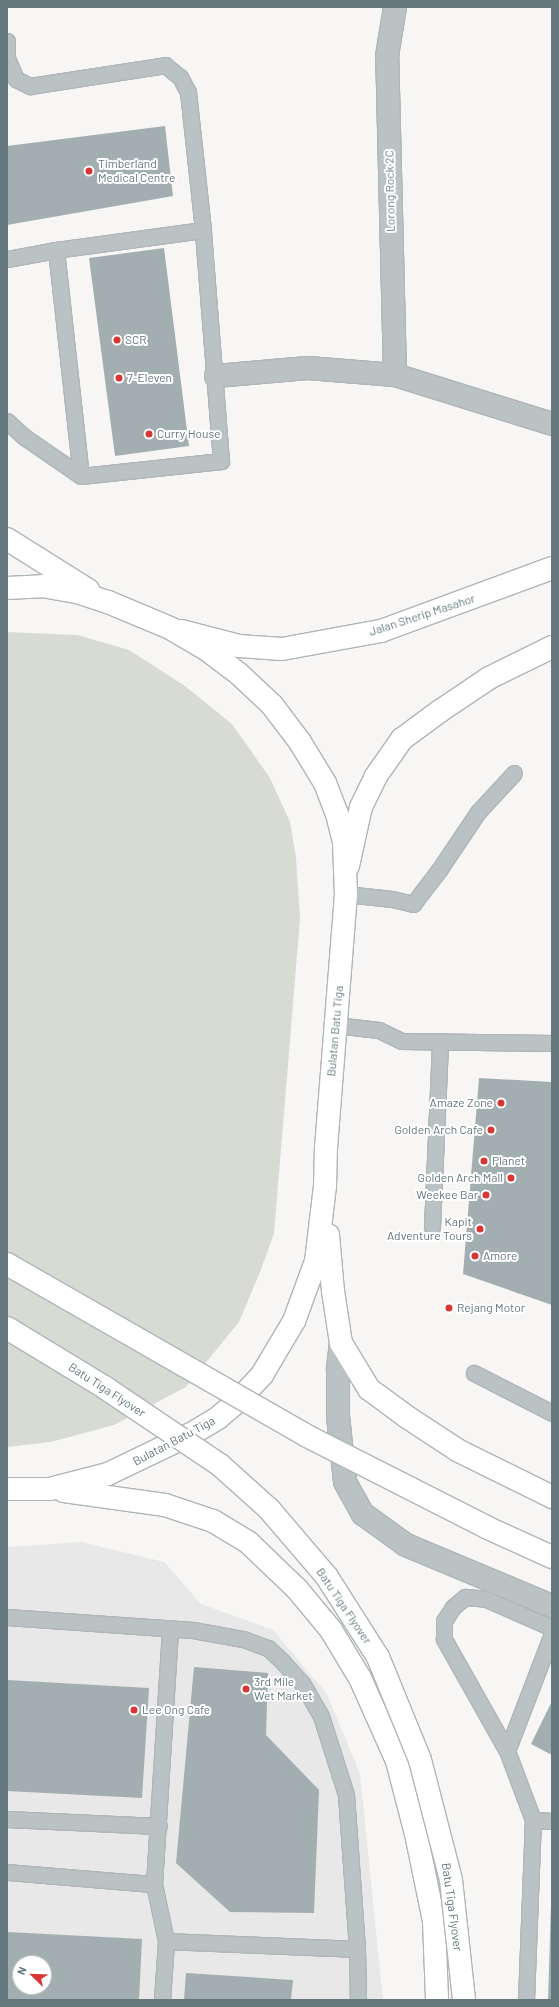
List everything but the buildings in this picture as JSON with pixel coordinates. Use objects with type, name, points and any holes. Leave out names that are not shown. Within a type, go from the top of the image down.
[{"type":"main road","points":[[7,539],[108,602]]},
{"type":"main road","name":"Jalan Sherip Masahor","points":[[170,628],[239,646],[282,649],[381,631],[552,568]]},
{"type":"main road","name":"Bulatan Batu Tiga","points":[[7,588],[42,586],[77,592],[108,602],[170,628],[206,649],[239,674],[272,705],[300,742],[325,783],[338,814],[344,843],[346,885],[324,1186],[316,1262],[294,1321],[262,1375],[238,1401],[218,1418],[191,1434],[136,1462],[108,1474],[50,1489],[7,1489]]},
{"type":"main road","points":[[346,885],[361,807],[376,776],[402,739],[489,678],[552,647]]},
{"type":"main road","points":[[324,1186],[333,1292],[341,1343],[369,1389],[407,1417],[459,1450],[552,1497]]},
{"type":"main road","points":[[7,1264],[307,1436],[488,1528],[552,1557]]},
{"type":"main road","name":"Batu Tiga Flyover","points":[[7,1328],[104,1387],[220,1465],[269,1509],[327,1576],[378,1657],[420,1760],[451,1880],[464,2000]]},
{"type":"main road","points":[[50,1489],[165,1505],[213,1521],[248,1542],[297,1589],[331,1630],[360,1678],[397,1761],[416,1834],[434,1920],[437,2000]]},
{"type":"street","name":"Lorong Rock 2C","points":[[395,7],[387,56],[395,375]]},
{"type":"street","points":[[216,376],[308,368],[395,375],[552,424]]},
{"type":"street","points":[[341,1343],[338,1368],[338,1408],[345,1482],[363,1514],[406,1545],[552,1606]]},
{"type":"lane","points":[[7,42],[7,58],[16,79],[30,86],[164,65],[180,77],[188,92],[203,230],[216,376],[221,461],[81,476],[23,436],[7,421]]},
{"type":"lane","points":[[7,260],[56,250],[203,230]]},
{"type":"lane","points":[[56,250],[81,476]]},
{"type":"lane","points":[[346,885],[413,904],[439,870],[478,812],[514,773]]},
{"type":"lane","points":[[335,1025],[379,1030],[402,1041],[552,1043]]},
{"type":"lane","points":[[432,1227],[440,1041]]},
{"type":"lane","points":[[474,1373],[552,1413]]},
{"type":"lane","points":[[526,2000],[533,1820],[507,1751],[444,1639],[444,1621],[453,1607],[465,1597],[486,1599],[552,1628]]},
{"type":"lane","points":[[7,1617],[193,1630],[243,1639],[268,1648],[302,1683],[321,1716],[346,1795],[357,1949],[358,2000]]},
{"type":"lane","points":[[162,2000],[166,1941],[154,1884],[159,1826],[170,1628]]},
{"type":"lane","points":[[507,1751],[552,1634]]},
{"type":"lane","points":[[7,1819],[159,1826]]},
{"type":"lane","points":[[533,1820],[552,1821]]},
{"type":"lane","points":[[7,1872],[154,1884]]},
{"type":"lane","points":[[166,1941],[357,1949]]},
{"type":"shaded area","points":[[7,632],[78,635],[129,650],[185,686],[232,724],[270,778],[290,822],[296,857],[300,919],[274,1234],[239,1322],[186,1387],[114,1425],[51,1442],[7,1447]]},
{"type":"shaded area","points":[[82,1542],[164,1562],[201,1604],[273,1630],[327,1694],[360,1774],[383,2000],[7,2000],[7,1547]]},
{"type":"place","name":"Timberland Medical Centre","points":[[89,171]]},
{"type":"place","name":"SCR","points":[[117,340]]},
{"type":"place","name":"7-Eleven","points":[[119,378]]},
{"type":"place","name":"Curry House","points":[[149,434]]},
{"type":"place","name":"Amaze Zone","points":[[501,1103]]},
{"type":"place","name":"Golden Arch Cafe","points":[[491,1130]]},
{"type":"place","name":"Planet","points":[[484,1161]]},
{"type":"place","name":"Golden Arch Mall","points":[[511,1178]]},
{"type":"place","name":"Weekee Bar","points":[[486,1195]]},
{"type":"place","name":"Kapit Adventure Tours","points":[[480,1229]]},
{"type":"place","name":"Amore","points":[[475,1256]]},
{"type":"place","name":"Rejang Motor","points":[[449,1308]]},
{"type":"place","name":"3rd Mile Wet Market","points":[[246,1689]]},
{"type":"place","name":"Lee Ong Cafe","points":[[134,1710]]}]
